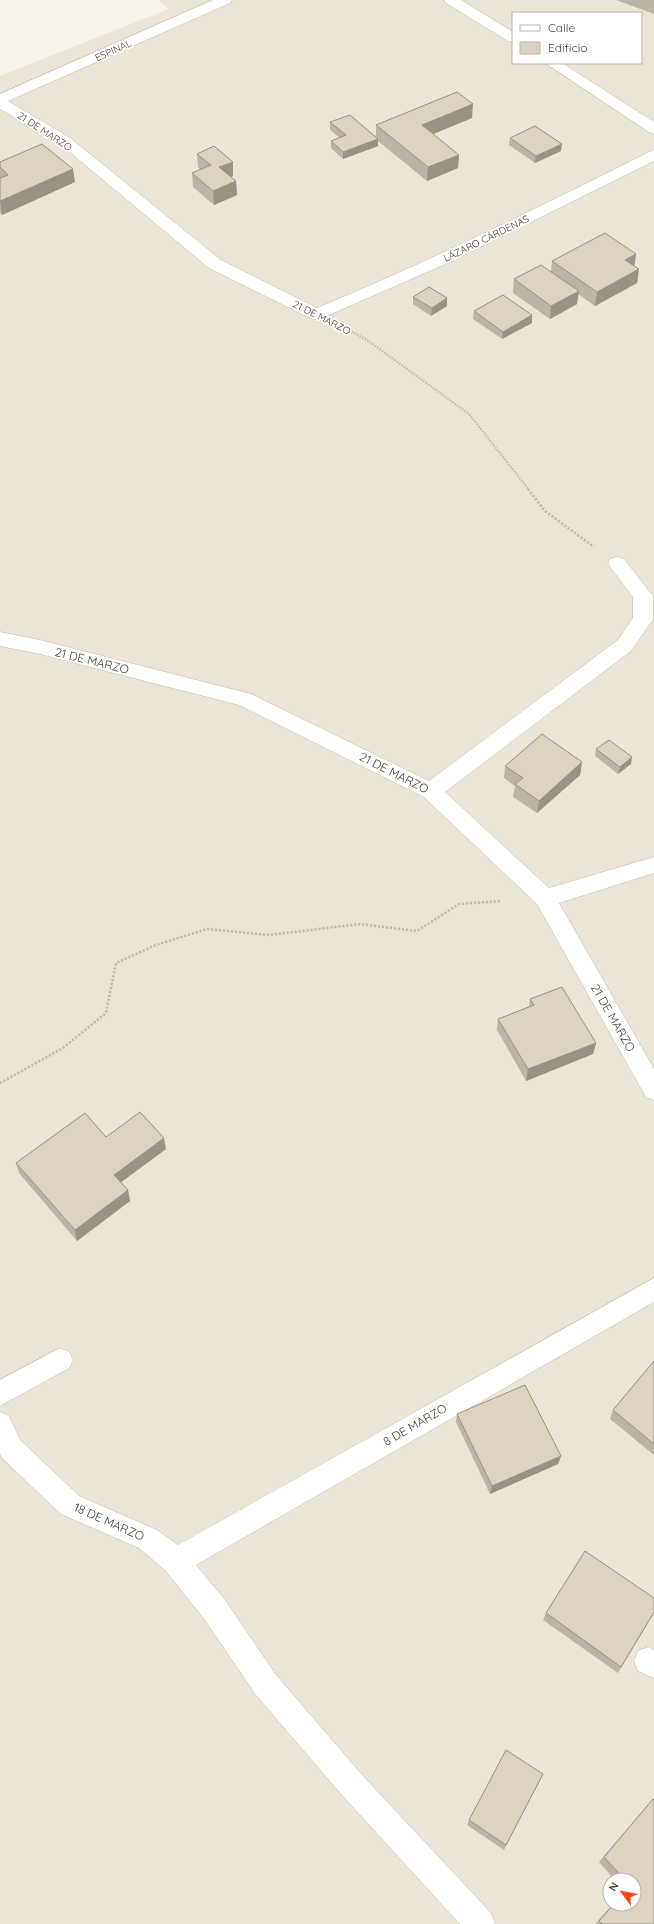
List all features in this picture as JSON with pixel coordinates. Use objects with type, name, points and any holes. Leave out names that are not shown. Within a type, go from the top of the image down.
[{"type":"street","name":"ESPINAL","points":[[0,99],[225,0]]},
{"type":"street","points":[[451,0],[512,37]]},
{"type":"street","points":[[554,64],[654,129]]},
{"type":"street","name":"21 DE MARZO","points":[[0,103],[65,141],[157,218],[215,264],[316,314]]},
{"type":"street","name":"LÁZARO CÁRDENAS","points":[[316,314],[379,289],[492,236],[654,155]]},
{"type":"street","points":[[431,791],[624,645],[643,619],[643,596],[617,564]]},
{"type":"street","name":"21 DE MARZO","points":[[0,639],[244,700],[431,791],[545,898],[654,1090]]},
{"type":"street","points":[[545,898],[654,865]]},
{"type":"street","name":"8 DE MARZO","points":[[176,1561],[654,1289]]},
{"type":"street","points":[[0,1394],[60,1360]]},
{"type":"street","name":"18 DE MARZO","points":[[0,1425],[11,1449],[70,1505],[148,1539],[176,1561],[214,1610],[266,1685],[352,1785],[480,1924]]},
{"type":"path","name":"21 DE MARZO","points":[[316,314],[367,340],[469,414],[545,512],[617,564]]},
{"type":"path","points":[[0,1083],[63,1048],[106,1013],[116,963],[156,945],[207,929],[269,934],[360,924],[417,931],[459,904],[545,898]]},
{"type":"shaded area","points":[[158,0],[654,0],[654,1924],[0,1924],[0,76],[169,9]]},
{"type":"building","points":[[457,92],[473,104],[422,125],[459,155],[428,167],[376,125]]},
{"type":"building","points":[[350,115],[378,139],[343,152],[331,141],[346,135],[330,122]]},
{"type":"building","points":[[535,126],[562,144],[536,156],[510,138]]},
{"type":"building","points":[[42,144],[73,169],[0,201],[0,178],[8,175],[0,167],[0,162]]},
{"type":"building","points":[[214,146],[233,162],[219,167],[236,181],[213,191],[192,173],[211,165],[197,154]]},
{"type":"building","points":[[605,233],[636,254],[625,260],[639,269],[597,292],[552,261]]},
{"type":"building","points":[[541,265],[579,291],[551,306],[514,279]]},
{"type":"building","points":[[429,287],[447,298],[432,308],[413,297]]},
{"type":"building","points":[[503,295],[532,315],[503,332],[474,311]]},
{"type":"building","points":[[542,734],[582,762],[539,801],[515,784],[523,778],[505,766]]},
{"type":"building","points":[[609,740],[632,757],[620,767],[596,749]]},
{"type":"building","points":[[562,987],[596,1043],[528,1069],[498,1019],[534,1005],[530,999]]},
{"type":"building","points":[[140,1112],[164,1138],[114,1175],[128,1190],[75,1230],[16,1163],[85,1113],[106,1137]]},
{"type":"building","points":[[654,1361],[654,1444],[613,1410]]},
{"type":"building","points":[[525,1385],[561,1456],[492,1486],[457,1414]]},
{"type":"building","points":[[585,1551],[654,1598],[654,1612],[621,1667],[546,1613]]},
{"type":"building","points":[[506,1750],[543,1774],[506,1845],[469,1820]]},
{"type":"building","points":[[653,1799],[654,1924],[602,1924],[599,1921],[607,1912],[642,1912],[642,1872],[618,1872],[604,1857]]}]
